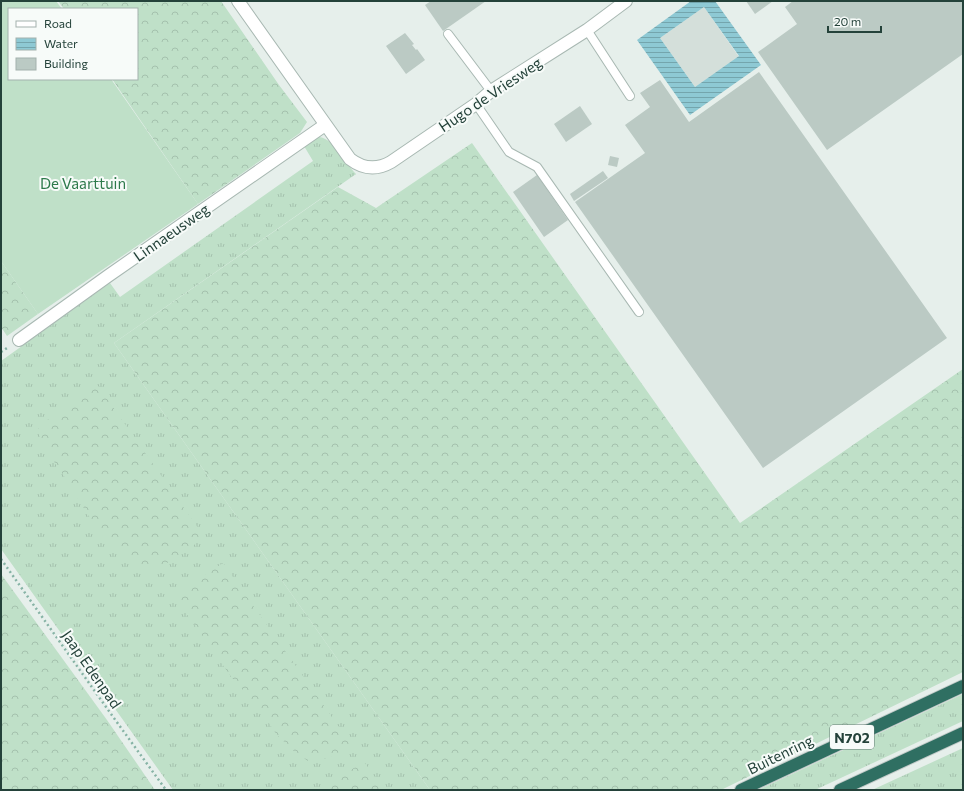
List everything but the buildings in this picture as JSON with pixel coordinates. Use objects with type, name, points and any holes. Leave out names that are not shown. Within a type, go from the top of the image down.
[{"type":"highway","name":"Buitenring","points":[[741,790],[963,686]]},
{"type":"highway","points":[[840,790],[963,733]]},
{"type":"street","points":[[238,1],[325,124]]},
{"type":"street","name":"Hugo de Vriesweg","points":[[325,124],[350,159],[364,167],[377,167],[385,165],[476,104],[491,91],[587,30],[626,1]]},
{"type":"street","name":"Linnaeusweg","points":[[19,340],[325,124]]},
{"type":"lane","points":[[587,30],[630,96]]},
{"type":"lane","points":[[448,34],[491,91]]},
{"type":"lane","points":[[476,104],[509,152],[537,167],[639,312]]},
{"type":"path","name":"Jaap Edenpad","points":[[1,559],[166,790]]},
{"type":"shaded area","points":[[704,7],[739,57],[695,87],[660,38]]},
{"type":"green space","name":"De Vaarttuin","points":[[1,1],[56,1],[61,8],[8,8],[8,80],[112,80],[198,204],[38,314],[1,261]]},
{"type":"green space","points":[[58,1],[221,1],[279,85],[307,122],[300,133],[198,204],[113,80],[138,80],[138,8],[63,8]]},
{"type":"green space","points":[[319,137],[330,142],[335,147],[356,174],[114,343],[430,790],[173,790],[1,549],[1,361],[110,283],[120,297],[313,161],[304,146]]},
{"type":"green space","points":[[472,143],[740,523],[963,369],[963,672],[721,790],[430,790],[114,343],[338,187],[376,208]]},
{"type":"green space","points":[[1,261],[38,314],[7,336],[1,327]]},
{"type":"green space","points":[[96,383],[203,535],[194,545],[172,561],[145,571],[120,553],[95,526],[64,476],[41,443],[38,427]]},
{"type":"green space","points":[[223,563],[351,744],[330,758],[308,761],[296,753],[276,734],[260,709],[232,678],[173,595]]},
{"type":"green space","points":[[1,574],[107,720],[155,790],[1,790]]},
{"type":"green space","points":[[963,694],[963,721],[815,790],[758,790]]},
{"type":"green space","points":[[963,748],[963,790],[872,790]]},
{"type":"green space","points":[[364,762],[384,790],[317,790]]},
{"type":"water","points":[[691,1],[715,1],[761,65],[690,115],[637,40]],"holes":[[[704,7],[739,56],[695,87],[660,38]]]}]
